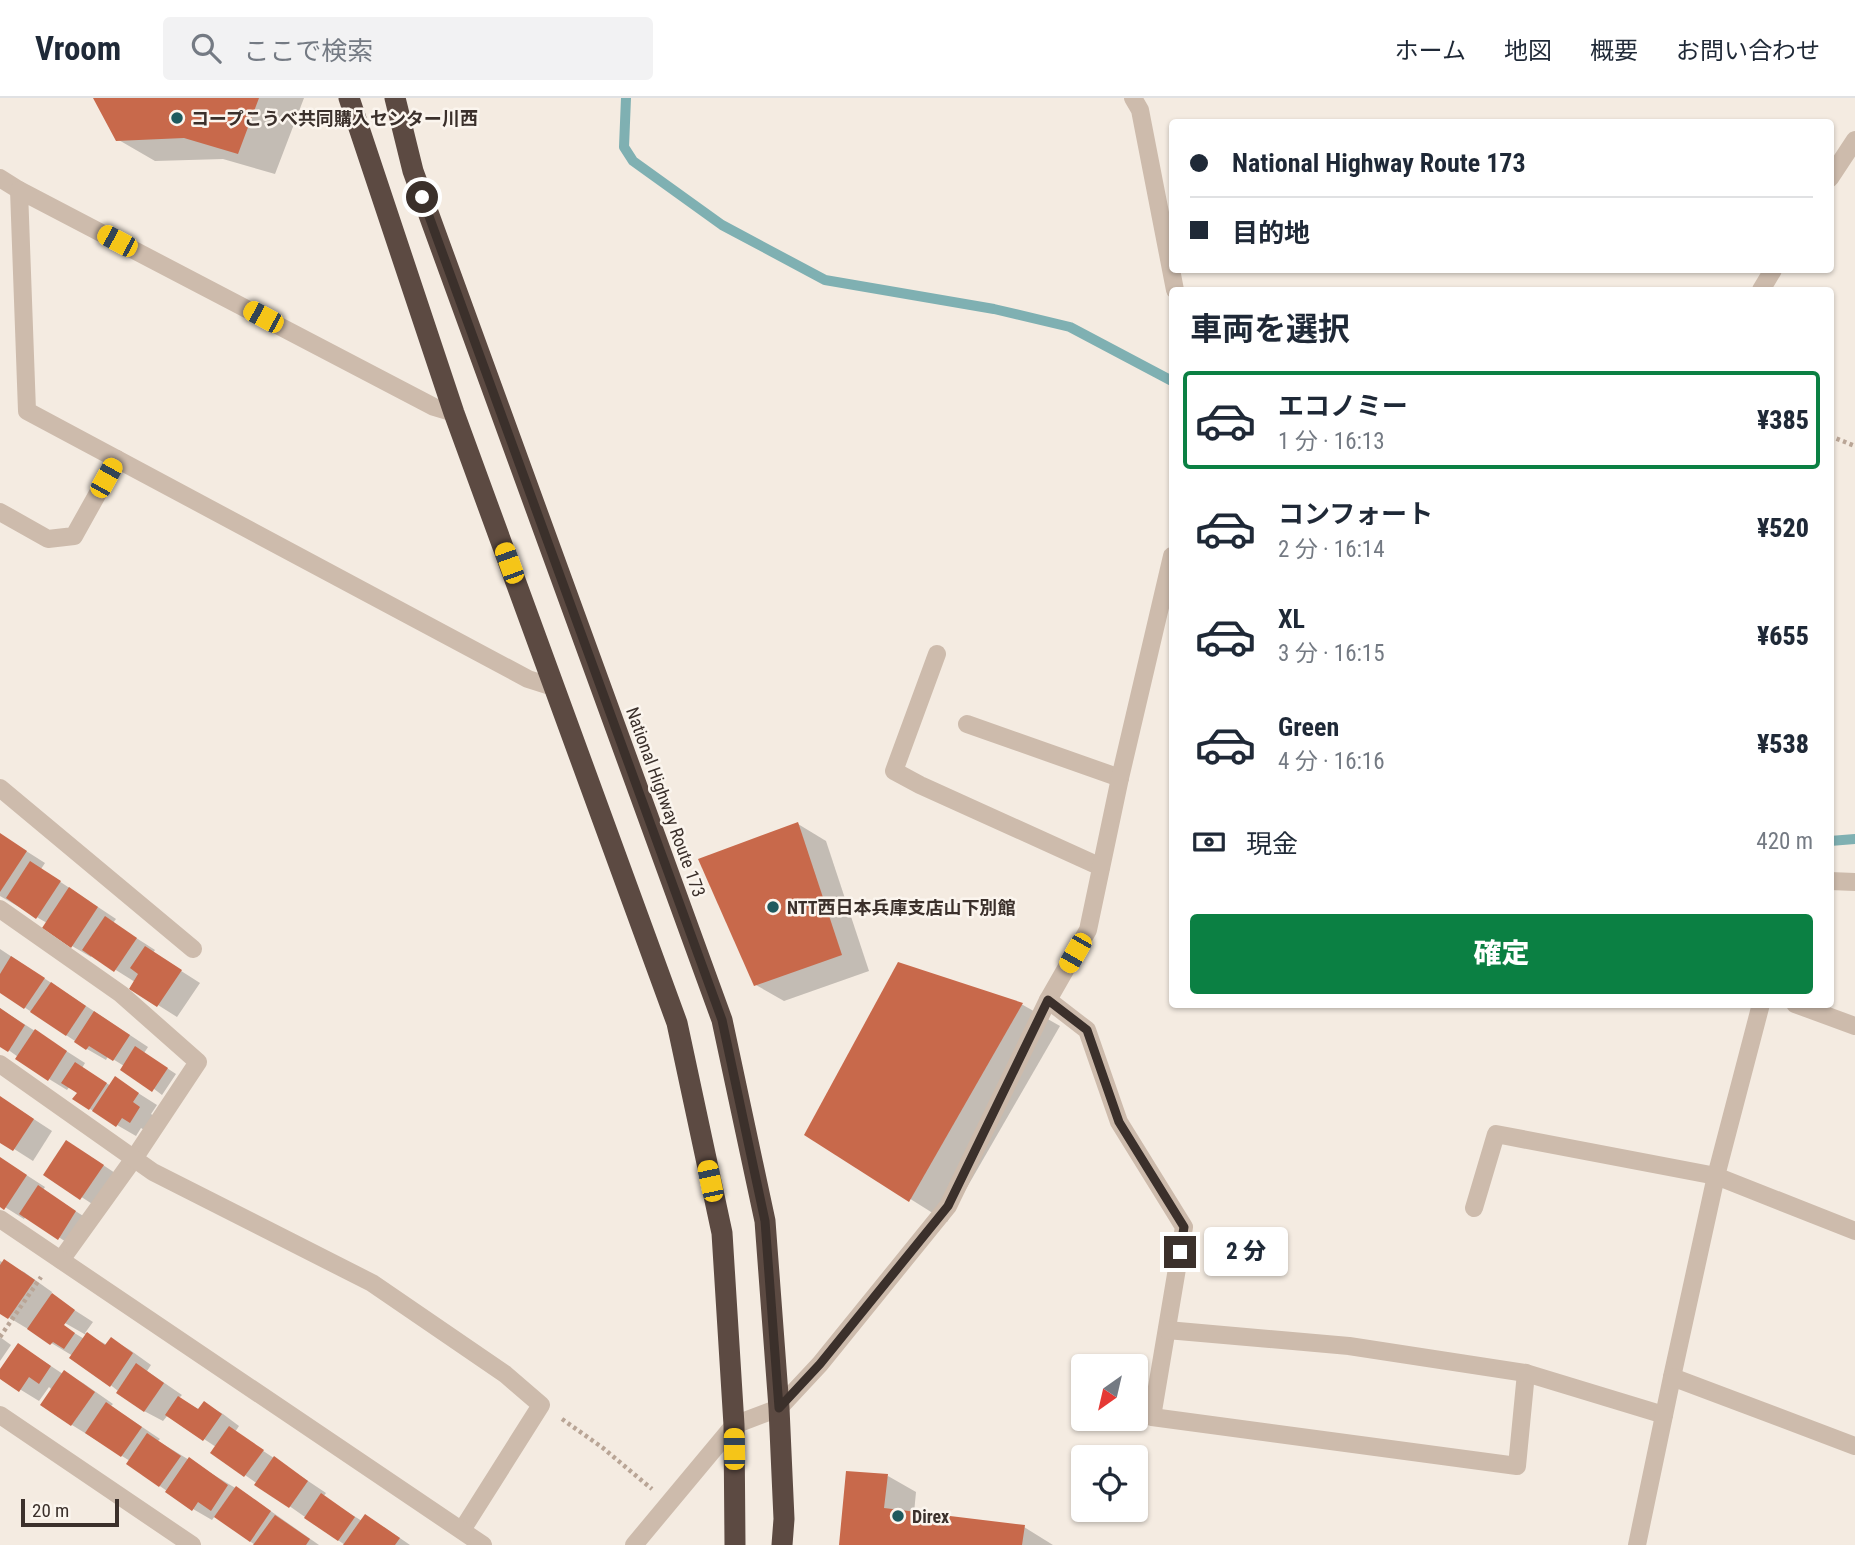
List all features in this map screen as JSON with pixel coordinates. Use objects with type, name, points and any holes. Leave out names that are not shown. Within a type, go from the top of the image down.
[{"type":"highway","points":[[349,98],[454,414],[677,1023],[722,1233],[734,1426],[735,1545]]},
{"type":"highway","name":"National Highway Route 173","points":[[395,98],[413,171],[722,1020],[765,1221],[779,1408],[784,1519],[782,1545]]},
{"type":"street","points":[[1133,98],[1140,110],[1169,259]]},
{"type":"street","points":[[1834,172],[1855,140]]},
{"type":"street","points":[[0,178],[434,407],[454,414]]},
{"type":"street","points":[[19,190],[27,411],[528,679],[554,687]]},
{"type":"street","points":[[0,512],[48,539],[74,536],[117,459]]},
{"type":"street","points":[[634,1545],[734,1426],[779,1408],[820,1364],[948,1206],[1048,1000],[1088,930],[1169,569]]},
{"type":"street","points":[[937,654],[894,771],[919,785],[1101,867]]},
{"type":"street","points":[[967,724],[1120,778]]},
{"type":"street","points":[[0,788],[193,949]]},
{"type":"street","points":[[1834,881],[1855,882]]},
{"type":"street","points":[[0,909],[121,994],[198,1062],[135,1157],[58,1258]]},
{"type":"street","points":[[1048,1000],[1087,1030],[1119,1122],[1184,1227],[1152,1417],[1517,1466],[1525,1373]]},
{"type":"street","points":[[1637,1545],[1716,1176],[1760,1008]]},
{"type":"street","points":[[1806,1008],[1855,1026]]},
{"type":"street","points":[[0,1064],[153,1172],[372,1283],[505,1374],[541,1405],[462,1531]]},
{"type":"street","points":[[1474,1208],[1496,1134],[1716,1176],[1855,1231]]},
{"type":"street","points":[[0,1219],[484,1545]]},
{"type":"street","points":[[1167,1330],[1349,1346],[1525,1373],[1664,1415]]},
{"type":"street","points":[[1672,1377],[1855,1446]]},
{"type":"street","points":[[0,1415],[192,1545]]},
{"type":"path","points":[[1834,438],[1855,446]]},
{"type":"path","points":[[0,1337],[58,1258]]},
{"type":"path","points":[[541,1405],[603,1448],[669,1503]]},
{"type":"building","name":"コープこうべ共同購入センター川西","points":[[93,98],[259,98],[238,154],[184,138],[116,141]]},
{"type":"building","name":"NTT西日本兵庫支店山下別館","points":[[798,822],[842,955],[754,986],[698,859]]},
{"type":"building","points":[[0,833],[27,851],[0,892]]},
{"type":"building","points":[[30,861],[61,881],[36,919],[6,898]]},
{"type":"building","points":[[69,887],[98,907],[71,948],[42,928]]},
{"type":"building","points":[[105,916],[137,938],[114,972],[82,950]]},
{"type":"building","points":[[145,946],[182,970],[157,1007],[129,989],[138,974],[130,968]]},
{"type":"building","points":[[11,956],[45,978],[24,1009],[0,993],[0,974]]},
{"type":"building","points":[[898,962],[1023,1003],[909,1202],[804,1135]]},
{"type":"building","points":[[51,982],[86,1006],[66,1036],[30,1012]]},
{"type":"building","points":[[0,1008],[25,1025],[8,1052],[0,1047]]},
{"type":"building","points":[[94,1011],[130,1035],[113,1061],[89,1046],[86,1050],[74,1042]]},
{"type":"building","points":[[35,1029],[67,1051],[48,1081],[15,1059]]},
{"type":"building","points":[[135,1046],[168,1068],[152,1092],[120,1070]]},
{"type":"building","points":[[75,1062],[107,1083],[89,1110],[72,1099],[77,1093],[61,1083]]},
{"type":"building","points":[[115,1076],[139,1093],[133,1102],[140,1107],[130,1123],[122,1118],[116,1127],[92,1111]]},
{"type":"building","points":[[0,1096],[34,1119],[13,1151],[0,1143]]},
{"type":"building","points":[[66,1140],[104,1165],[80,1200],[43,1175]]},
{"type":"building","points":[[0,1157],[27,1175],[4,1210],[0,1207]]},
{"type":"building","points":[[38,1185],[76,1211],[58,1240],[19,1214]]},
{"type":"building","points":[[4,1259],[35,1280],[8,1319],[0,1314],[0,1265]]},
{"type":"building","points":[[52,1293],[75,1310],[64,1325],[75,1333],[64,1349],[53,1342],[50,1345],[27,1329]]},
{"type":"building","points":[[87,1332],[105,1345],[111,1337],[133,1353],[110,1387],[69,1358]]},
{"type":"building","points":[[18,1343],[51,1366],[39,1384],[29,1377],[19,1392],[0,1379],[0,1369]]},
{"type":"building","points":[[136,1363],[164,1383],[144,1412],[116,1393]]},
{"type":"building","points":[[64,1370],[95,1392],[71,1426],[40,1405]]},
{"type":"building","points":[[178,1396],[198,1409],[204,1401],[222,1414],[203,1441],[165,1415]]},
{"type":"building","points":[[106,1402],[142,1427],[121,1457],[85,1433]]},
{"type":"building","points":[[229,1426],[264,1450],[244,1477],[210,1453]]},
{"type":"building","points":[[147,1433],[181,1456],[159,1487],[126,1464]]},
{"type":"building","points":[[274,1456],[308,1481],[289,1508],[254,1485]]},
{"type":"building","points":[[189,1457],[228,1485],[211,1511],[198,1502],[192,1511],[165,1492]]},
{"type":"building","name":"Direx","points":[[846,1471],[888,1474],[884,1508],[1025,1525],[1022,1545],[839,1545]]},
{"type":"building","points":[[236,1486],[271,1511],[250,1542],[214,1517]]},
{"type":"building","points":[[321,1493],[355,1517],[338,1541],[304,1518]]},
{"type":"building","points":[[365,1514],[400,1538],[395,1545],[343,1545]]},
{"type":"building","points":[[275,1515],[310,1539],[306,1545],[253,1545]]},
{"type":"waterway","points":[[626,98],[624,147],[633,161],[722,225],[825,280],[994,309],[1070,327],[1169,379]]},
{"type":"waterway","points":[[1834,841],[1855,839]]},
{"type":"place","name":"コープこうべ共同購入センター川西","points":[[177,118]]},
{"type":"place","name":"NTT西日本兵庫支店山下別館","points":[[773,907]]},
{"type":"place","name":"Direx","points":[[898,1516]]},
{"type":"route","points":[[422,197],[722,1020],[765,1221],[779,1408],[820,1364],[948,1206],[1048,1000],[1087,1030],[1119,1122],[1184,1227],[1180,1252]]}]
